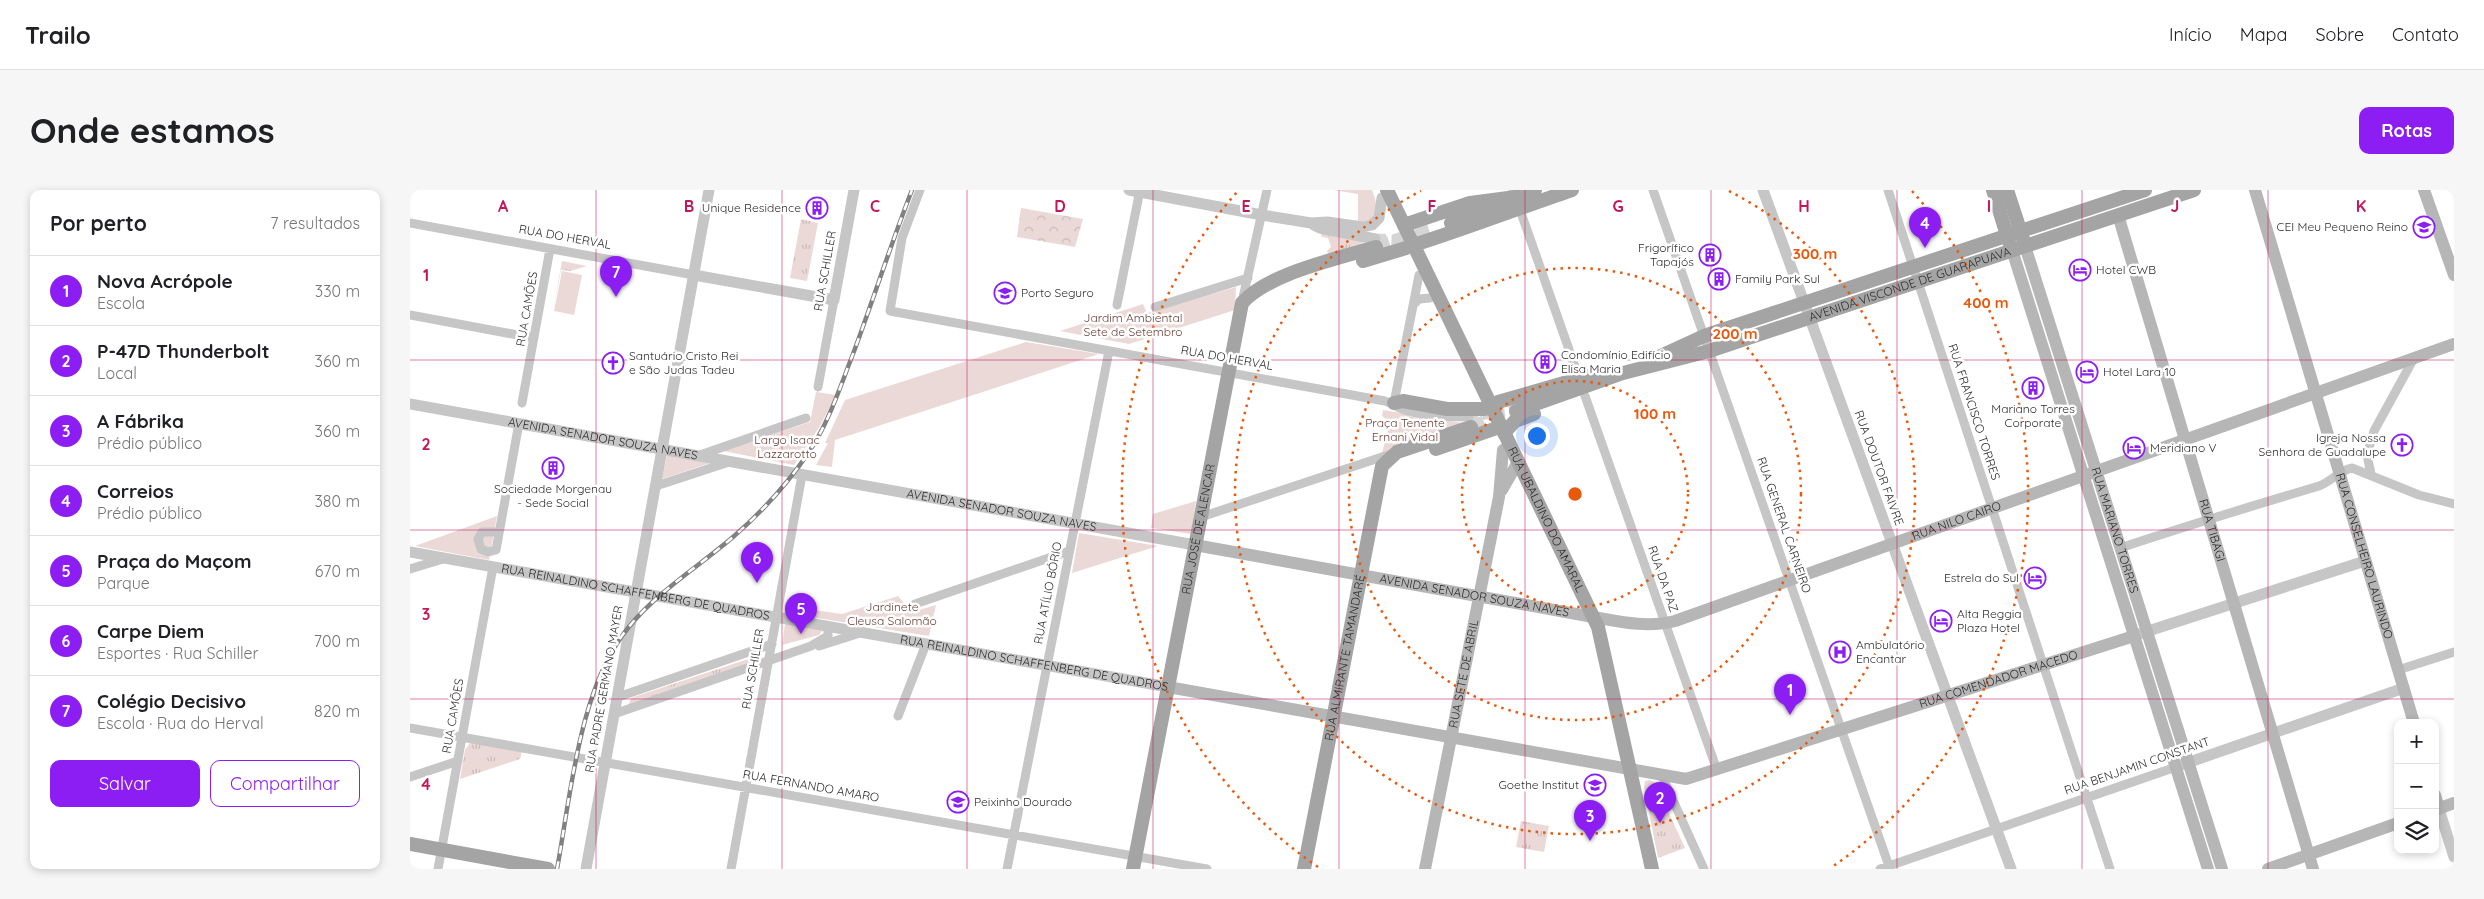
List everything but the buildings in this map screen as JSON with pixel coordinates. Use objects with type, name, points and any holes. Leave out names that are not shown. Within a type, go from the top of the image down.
[{"type":"main road","points":[[1429,230],[1484,212],[1536,190]]},
{"type":"main road","points":[[1404,225],[1470,203],[1572,190]]},
{"type":"main road","name":"RUA MARIANO TORRES","points":[[1993,190],[2014,233]]},
{"type":"main road","name":"RUA MARIANO TORRES","points":[[2007,190],[2014,233],[2062,410],[2208,869]]},
{"type":"main road","name":"AVENIDA VISCONDE DE GUARAPUAVA","points":[[1516,411],[1623,373],[1704,336],[2090,208],[2112,195],[2145,190]]},
{"type":"main road","name":"AVENIDA VISCONDE DE GUARAPUAVA","points":[[1623,373],[1710,351],[2193,190]]},
{"type":"main road","name":"RUA CONSELHEIRO LAURINDO","points":[[2255,190],[2413,719]]},
{"type":"main road","points":[[2424,190],[2454,275]]},
{"type":"main road","name":"RUA UBALDINO DO AMARAL","points":[[1382,193],[1404,225],[1419,275],[1488,408]]},
{"type":"main road","name":"RUA UBALDINO DO AMARAL","points":[[1382,193],[1410,246],[1499,431],[1518,462],[1600,632],[1652,869]]},
{"type":"main road","name":"RUA TIBAGI","points":[[2112,195],[2313,869]]},
{"type":"main road","points":[[1246,298],[1487,222],[1516,198]]},
{"type":"main road","points":[[2074,230],[2090,208]]},
{"type":"main road","points":[[1246,298],[1267,283],[1375,243]]},
{"type":"main road","name":"RUA MARIANO TORRES","points":[[2018,248],[2069,386],[2222,869]]},
{"type":"main road","points":[[1941,258],[1969,265]]},
{"type":"main road","points":[[1856,302],[1876,279]]},
{"type":"main road","name":"RUA JOSÉ DE ALENCAR","points":[[1134,863],[1228,373],[1246,298]]},
{"type":"main road","name":"RUA NILO CAIRO","points":[[1593,617],[1637,624],[1665,623],[2454,344]]},
{"type":"main road","points":[[1378,466],[1499,431],[1515,421],[1612,388],[1618,383],[1623,373],[1604,372],[1579,378],[1488,408],[1447,409],[1403,401],[1394,403]]},
{"type":"main road","points":[[2062,410],[2069,386]]},
{"type":"main road","points":[[1378,466],[1397,452],[1470,422]]},
{"type":"main road","name":"RUA UBALDINO DO AMARAL","points":[[1499,431],[1503,450]]},
{"type":"main road","name":"RUA SETE DE ABRIL","points":[[1425,869],[1498,496],[1503,450]]},
{"type":"main road","points":[[1498,496],[1518,462]]},
{"type":"main road","name":"RUA ALMIRANTE TAMANDARÉ","points":[[1304,869],[1361,575],[1378,466]]},
{"type":"main road","name":"AVENIDA SENADOR SOUZA NAVES","points":[[1195,545],[1593,617]]},
{"type":"main road","name":"RUA COMENDADOR MACEDO","points":[[1630,770],[1686,779],[2134,636]]},
{"type":"main road","points":[[2159,714],[2163,681]]},
{"type":"main road","name":"RUA REINALDINO SCHAFFENBERG DE QUADROS","points":[[1168,687],[1630,770]]},
{"type":"main road","points":[[2439,808],[2454,803]]},
{"type":"main road","points":[[2192,819],[2217,852]]},
{"type":"main road","points":[[2268,869],[2394,824]]},
{"type":"main road","points":[[410,844],[548,869]]},
{"type":"street","name":"RUA PADRE GERMANO MAYER","points":[[586,869],[709,190]]},
{"type":"street","name":"RUA SCHILLER","points":[[818,387],[854,190]]},
{"type":"street","name":"RUA DO HERVAL","points":[[920,190],[902,238],[890,311],[1394,403],[1401,409],[1470,422]]},
{"type":"street","name":"RUA JOSÉ DE ALENCAR","points":[[1246,298],[1248,278],[1267,190]]},
{"type":"street","name":"RUA GENERAL CARNEIRO","points":[[1653,190],[1842,730],[1886,868]]},
{"type":"street","name":"RUA DOUTOR FAIVRE","points":[[1763,190],[2011,869]]},
{"type":"street","name":"RUA FRANCISCO TORRES","points":[[1888,190],[2110,869]]},
{"type":"street","points":[[1117,305],[1136,191],[1262,219],[1278,216],[1311,223],[1327,222],[1368,226],[1379,218],[1382,193]]},
{"type":"street","points":[[1516,198],[1579,378]]},
{"type":"street","name":"RUA DO HERVAL","points":[[410,223],[834,300]]},
{"type":"street","points":[[1311,223],[1320,228],[1375,243]]},
{"type":"street","name":"RUA CAMÕES","points":[[522,403],[550,249]]},
{"type":"street","points":[[1394,403],[1419,275]]},
{"type":"street","points":[[1155,308],[1248,278]]},
{"type":"street","points":[[1414,304],[1419,300],[1430,298]]},
{"type":"street","points":[[410,315],[534,338]]},
{"type":"street","name":"RUA ATÍLIO BÓRIO","points":[[1007,869],[1108,351]]},
{"type":"street","points":[[2371,474],[2367,455],[2374,431],[2414,358]]},
{"type":"street","name":"RUA DA PAZ","points":[[1585,396],[1717,770]]},
{"type":"street","name":"AVENIDA SENADOR SOUZA NAVES","points":[[410,404],[1195,545]]},
{"type":"street","points":[[698,456],[806,418]]},
{"type":"street","points":[[499,532],[485,530],[478,539],[479,546],[484,551],[496,550],[519,423]]},
{"type":"street","points":[[656,486],[731,462]]},
{"type":"street","points":[[1201,517],[1378,466]]},
{"type":"street","points":[[2120,548],[2328,483],[2339,474],[2352,468],[2371,474],[2419,495],[2454,504]]},
{"type":"street","name":"RUA SCHILLER","points":[[731,869],[802,474]]},
{"type":"street","points":[[915,604],[1070,551]]},
{"type":"street","name":"RUA REINALDINO SCHAFFENBERG DE QUADROS","points":[[410,552],[1168,687]]},
{"type":"street","points":[[410,569],[444,558]]},
{"type":"street","name":"RUA COMENDADOR MACEDO","points":[[2134,636],[2366,562]]},
{"type":"street","name":"RUA CAMÕES","points":[[438,869],[493,567]]},
{"type":"street","points":[[614,714],[811,646],[828,636],[828,627]]},
{"type":"street","points":[[811,646],[826,644],[860,633]]},
{"type":"street","points":[[618,697],[772,644]]},
{"type":"street","points":[[898,716],[926,644]]},
{"type":"street","points":[[2398,670],[2454,652]]},
{"type":"street","name":"RUA BENJAMIN CONSTANT","points":[[1886,868],[2404,688]]},
{"type":"street","name":"RUA FERNANDO AMARO","points":[[410,728],[1014,835],[1134,863],[1207,869]]},
{"type":"street","points":[[410,777],[458,761]]},
{"type":"street","points":[[1662,776],[1704,869]]},
{"type":"street","points":[[2439,815],[2454,857]]},
{"type":"green space","points":[[1333,190],[1372,190],[1376,206],[1371,221],[1358,222],[1358,194]]},
{"type":"green space","points":[[1021,208],[1083,219],[1075,247],[1017,237]]},
{"type":"green space","points":[[801,219],[818,223],[807,281],[790,278]]},
{"type":"green space","points":[[1320,233],[1363,243],[1329,255],[1327,251],[1331,247],[1328,238],[1322,237]]},
{"type":"green space","points":[[562,261],[587,266],[570,271],[561,270],[553,311]]},
{"type":"green space","points":[[562,271],[582,275],[574,315],[554,311]]},
{"type":"green space","name":"Jardim Ambiental Sete de Setembro","points":[[1236,287],[1235,310],[1129,344],[1060,331],[1143,304],[1147,313]]},
{"type":"green space","name":"Jardim Ambiental Sete de Setembro","points":[[1026,342],[1099,354],[835,440],[832,467],[816,465],[828,443],[825,443],[845,400]]},
{"type":"green space","name":"Largo Isaac Lazzarotto","points":[[816,392],[836,395],[820,426],[794,465],[723,451],[810,422]]},
{"type":"green space","name":"Praça Tenente Ernani Vidal","points":[[1383,410],[1470,424],[1382,453],[1390,422],[1382,416]]},
{"type":"green space","points":[[667,455],[710,463],[662,479]]},
{"type":"green space","points":[[1196,501],[1191,534],[1151,528],[1153,514]]},
{"type":"green space","points":[[497,516],[489,560],[415,546]]},
{"type":"green space","points":[[1079,533],[1158,546],[1072,573]]},
{"type":"green space","name":"Jardinete Cleusa Salomão","points":[[898,596],[912,612],[936,605],[929,636],[792,614],[793,607],[842,614]]},
{"type":"green space","points":[[785,624],[822,631],[819,635],[782,645]]},
{"type":"green space","points":[[754,657],[759,660],[629,704],[631,698]]},
{"type":"green space","points":[[470,743],[522,751],[520,759],[460,779],[465,750]]},
{"type":"green space","points":[[1650,780],[1655,783],[1685,848],[1658,858],[1644,787],[1645,781]]},
{"type":"green space","points":[[1521,821],[1549,826],[1544,852],[1516,847]]},
{"type":"tunnel","points":[[1376,247],[1429,230]]},
{"type":"tunnel","points":[[1375,239],[1398,240]]},
{"type":"tunnel","points":[[1471,427],[1516,411]]},
{"type":"tunnel","points":[[1469,417],[1511,412]]},
{"type":"railway","points":[[557,869],[579,743],[598,680],[611,653],[639,615],[678,580],[744,527],[783,486],[809,452],[839,392],[912,190]]},
{"type":"place","name":"Unique Residence","points":[[817,208]]},
{"type":"place","name":"CEI Meu Pequeno Reino","points":[[2424,227]]},
{"type":"place","name":"Correios","points":[[1925,248]]},
{"type":"place","name":"Frigorífico Tapajós","points":[[1710,255]]},
{"type":"place","name":"Hotel CWB","points":[[2080,270]]},
{"type":"place","name":"Family Park Sul","points":[[1719,279]]},
{"type":"place","name":"Porto Seguro","points":[[1005,293]]},
{"type":"place","name":"Colégio Decisivo","points":[[616,297]]},
{"type":"place","name":"Condomínio Edifício Elisa Maria","points":[[1545,362]]},
{"type":"place","name":"Santuário Cristo Rei e São Judas Tadeu","points":[[613,363]]},
{"type":"place","name":"Hotel Lara 10","points":[[2087,372]]},
{"type":"place","name":"Mariano Torres Corporate","points":[[2033,388]]},
{"type":"place","name":"Igreja Nossa Senhora de Guadalupe","points":[[2402,445]]},
{"type":"place","name":"Meridiano V","points":[[2134,448]]},
{"type":"place","name":"Sociedade Morgenau - Sede Social","points":[[553,468]]},
{"type":"place","name":"Estrela do Sul","points":[[2035,578]]},
{"type":"place","name":"Carpe Diem","points":[[757,583]]},
{"type":"place","name":"Alta Reggia Plaza Hotel","points":[[1941,621]]},
{"type":"place","name":"Praça do Maçom","points":[[801,634]]},
{"type":"place","name":"Ambulatório Encantar","points":[[1840,652]]},
{"type":"place","name":"Nova Acrópole","points":[[1790,715]]},
{"type":"place","name":"Goethe Institut","points":[[1595,785]]},
{"type":"place","name":"Peixinho Dourado","points":[[958,802]]},
{"type":"place","name":"P-47D Thunderbolt","points":[[1660,823]]},
{"type":"place","name":"A Fábrika","points":[[1590,841]]}]
